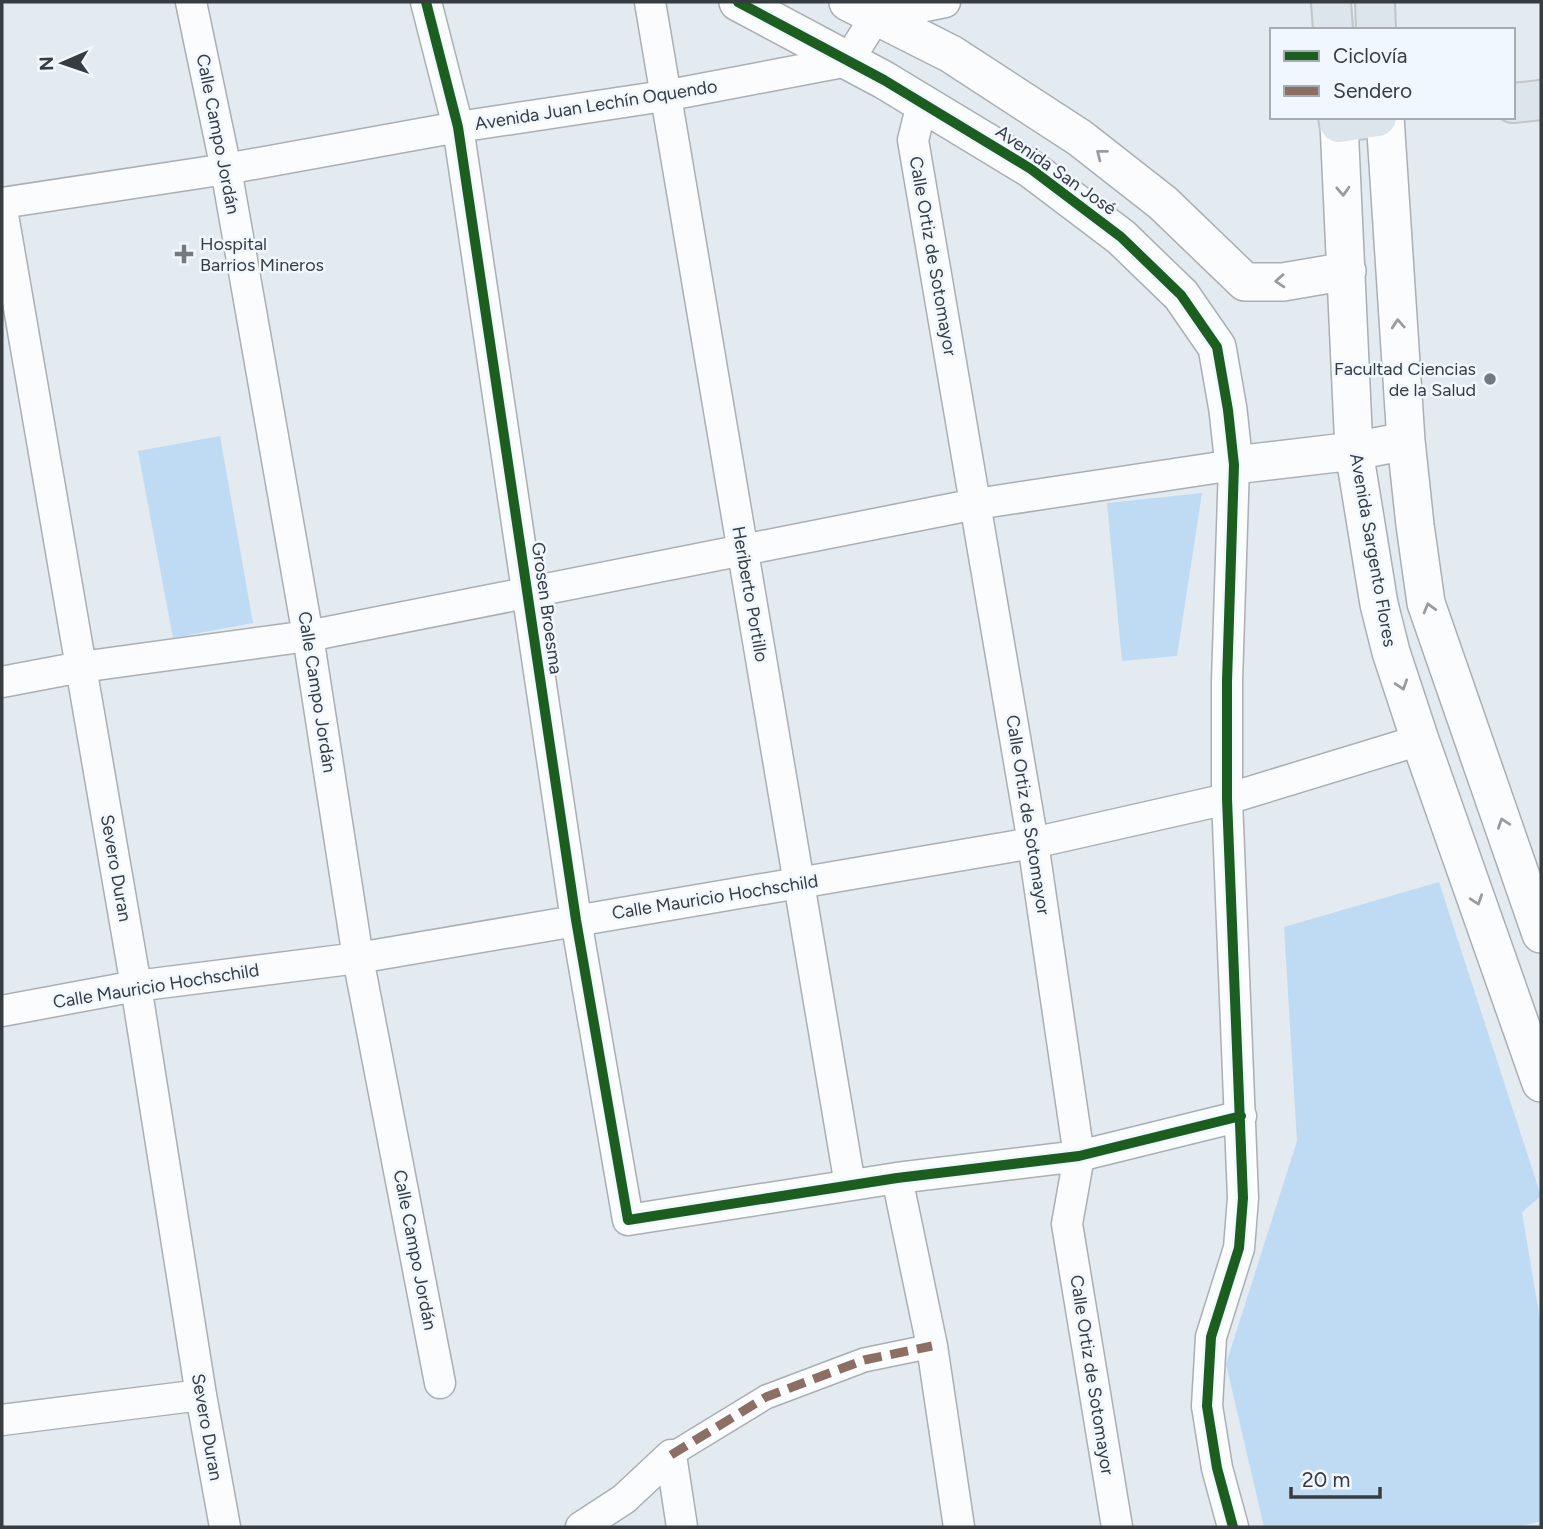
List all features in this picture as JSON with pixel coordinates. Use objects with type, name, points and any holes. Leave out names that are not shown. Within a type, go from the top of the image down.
[{"type":"main road","points":[[1331,2],[1333,28]]},
{"type":"main road","points":[[1374,2],[1376,28]]},
{"type":"main road","points":[[1515,79],[1541,76]]},
{"type":"main road","points":[[1515,103],[1541,100]]},
{"type":"street","name":"Calle Campo Jordán","points":[[191,2],[226,169],[308,636],[358,958],[440,1382]]},
{"type":"street","name":"Grosen Broesma","points":[[426,2],[458,127],[576,920],[628,1220],[850,1185]]},
{"type":"street","name":"Heriberto Portillo","points":[[650,2],[850,1185]]},
{"type":"street","name":"Avenida San José","points":[[738,2],[848,61],[1031,169],[1121,237],[1181,295],[1217,347],[1234,465]]},
{"type":"street","points":[[848,61],[862,9],[945,2],[951,54]]},
{"type":"street","name":"Avenida San José","points":[[862,9],[951,54],[1080,138],[1163,204],[1245,282],[1283,282],[1347,271]]},
{"type":"street","name":"Avenida Juan Lechín Oquendo","points":[[2,203],[226,169],[458,127],[664,96],[848,61]]},
{"type":"street","name":"Calle Ortiz de Sotomayor","points":[[922,104],[913,140],[1034,843],[1079,1156],[1067,1224],[1117,1527]]},
{"type":"street","points":[[1385,119],[1406,441],[1426,603],[1541,934]]},
{"type":"street","name":"Avenida Sargento Flores","points":[[1339,120],[1354,451],[1379,604],[1391,652],[1420,740],[1541,1083]]},
{"type":"street","name":"Severo Duran","points":[[2,209],[136,986],[201,1395],[225,1527]]},
{"type":"street","points":[[2,682],[81,667],[308,636],[976,504],[1234,465],[1354,451],[1406,441]]},
{"type":"street","points":[[1233,1527],[1217,1468],[1207,1406],[1211,1337],[1239,1248],[1243,1198],[1227,799],[1227,681],[1234,465]]},
{"type":"street","name":"Calle Mauricio Hochschild","points":[[2,1011],[136,986],[358,958],[1034,843],[1227,799],[1420,740]]},
{"type":"street","points":[[850,1185],[1079,1156],[1241,1116]]},
{"type":"street","points":[[897,1178],[932,1346],[959,1527]]},
{"type":"street","points":[[581,1527],[624,1499],[671,1455],[766,1397],[864,1360],[932,1346]]},
{"type":"street","points":[[2,1420],[201,1395]]},
{"type":"street","points":[[671,1455],[682,1527]]},
{"type":"shaded area","points":[[220,436],[253,623],[173,638],[138,451]]},
{"type":"shaded area","points":[[1202,493],[1177,656],[1122,661],[1107,503]]},
{"type":"shaded area","points":[[1439,882],[1541,1196],[1522,1212],[1541,1326],[1541,1521],[1518,1527],[1264,1527],[1226,1364],[1297,1141],[1284,927]]},
{"type":"marked path","points":[[671,1455],[766,1397],[864,1360],[932,1346]]},
{"type":"cycle path","points":[[426,2],[458,127],[576,920],[628,1220],[897,1178],[1079,1156],[1241,1116]]},
{"type":"cycle path","points":[[738,2],[884,80],[1031,169],[1121,237],[1181,295],[1217,347],[1234,465],[1227,681],[1227,799],[1243,1198],[1239,1248],[1211,1337],[1207,1406],[1217,1468],[1233,1527]]},
{"type":"place","name":"Hospital Barrios Mineros","points":[[184,254]]},
{"type":"place","name":"Facultad Ciencias de la Salud","points":[[1490,379]]}]
